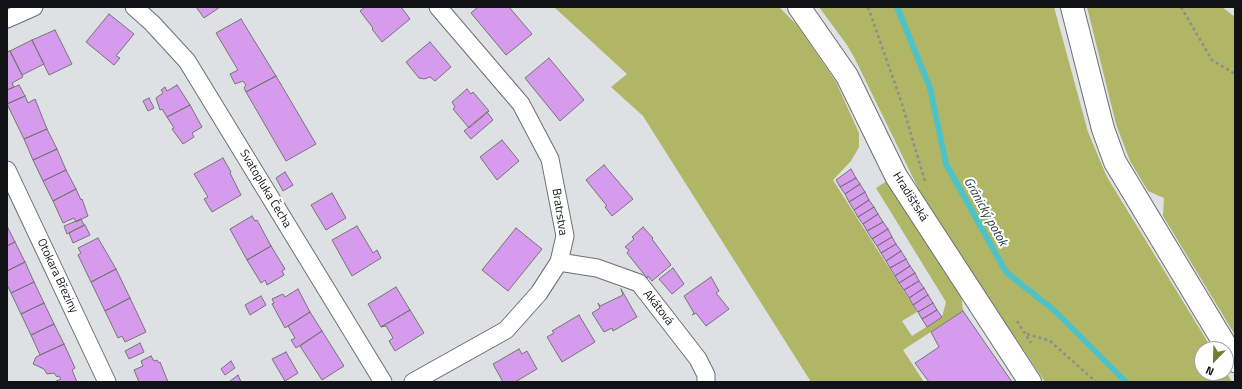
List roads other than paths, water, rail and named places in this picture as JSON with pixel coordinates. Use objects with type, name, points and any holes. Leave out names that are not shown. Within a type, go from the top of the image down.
[{"type":"street","points":[[7,19],[34,7]]},
{"type":"street","name":"Svatopluka Čecha","points":[[134,7],[152,23],[187,61],[383,382]]},
{"type":"street","name":"Bratrstva","points":[[413,382],[506,330],[539,293],[559,262],[565,236],[550,159],[522,104],[438,7]]},
{"type":"street","name":"Hradišťská","points":[[799,7],[847,76],[896,176],[1030,382]]},
{"type":"street","points":[[1072,7],[1103,129],[1115,162],[1235,361]]},
{"type":"street","name":"Otokara Březiny","points":[[7,170],[107,382]]},
{"type":"street","name":"Akátová","points":[[559,262],[597,268],[639,283],[698,358],[706,375],[706,382]]},
{"type":"waterway","name":"Gránický potok","points":[[897,7],[930,88],[946,164],[1006,272],[1055,311],[1126,382]]}]
